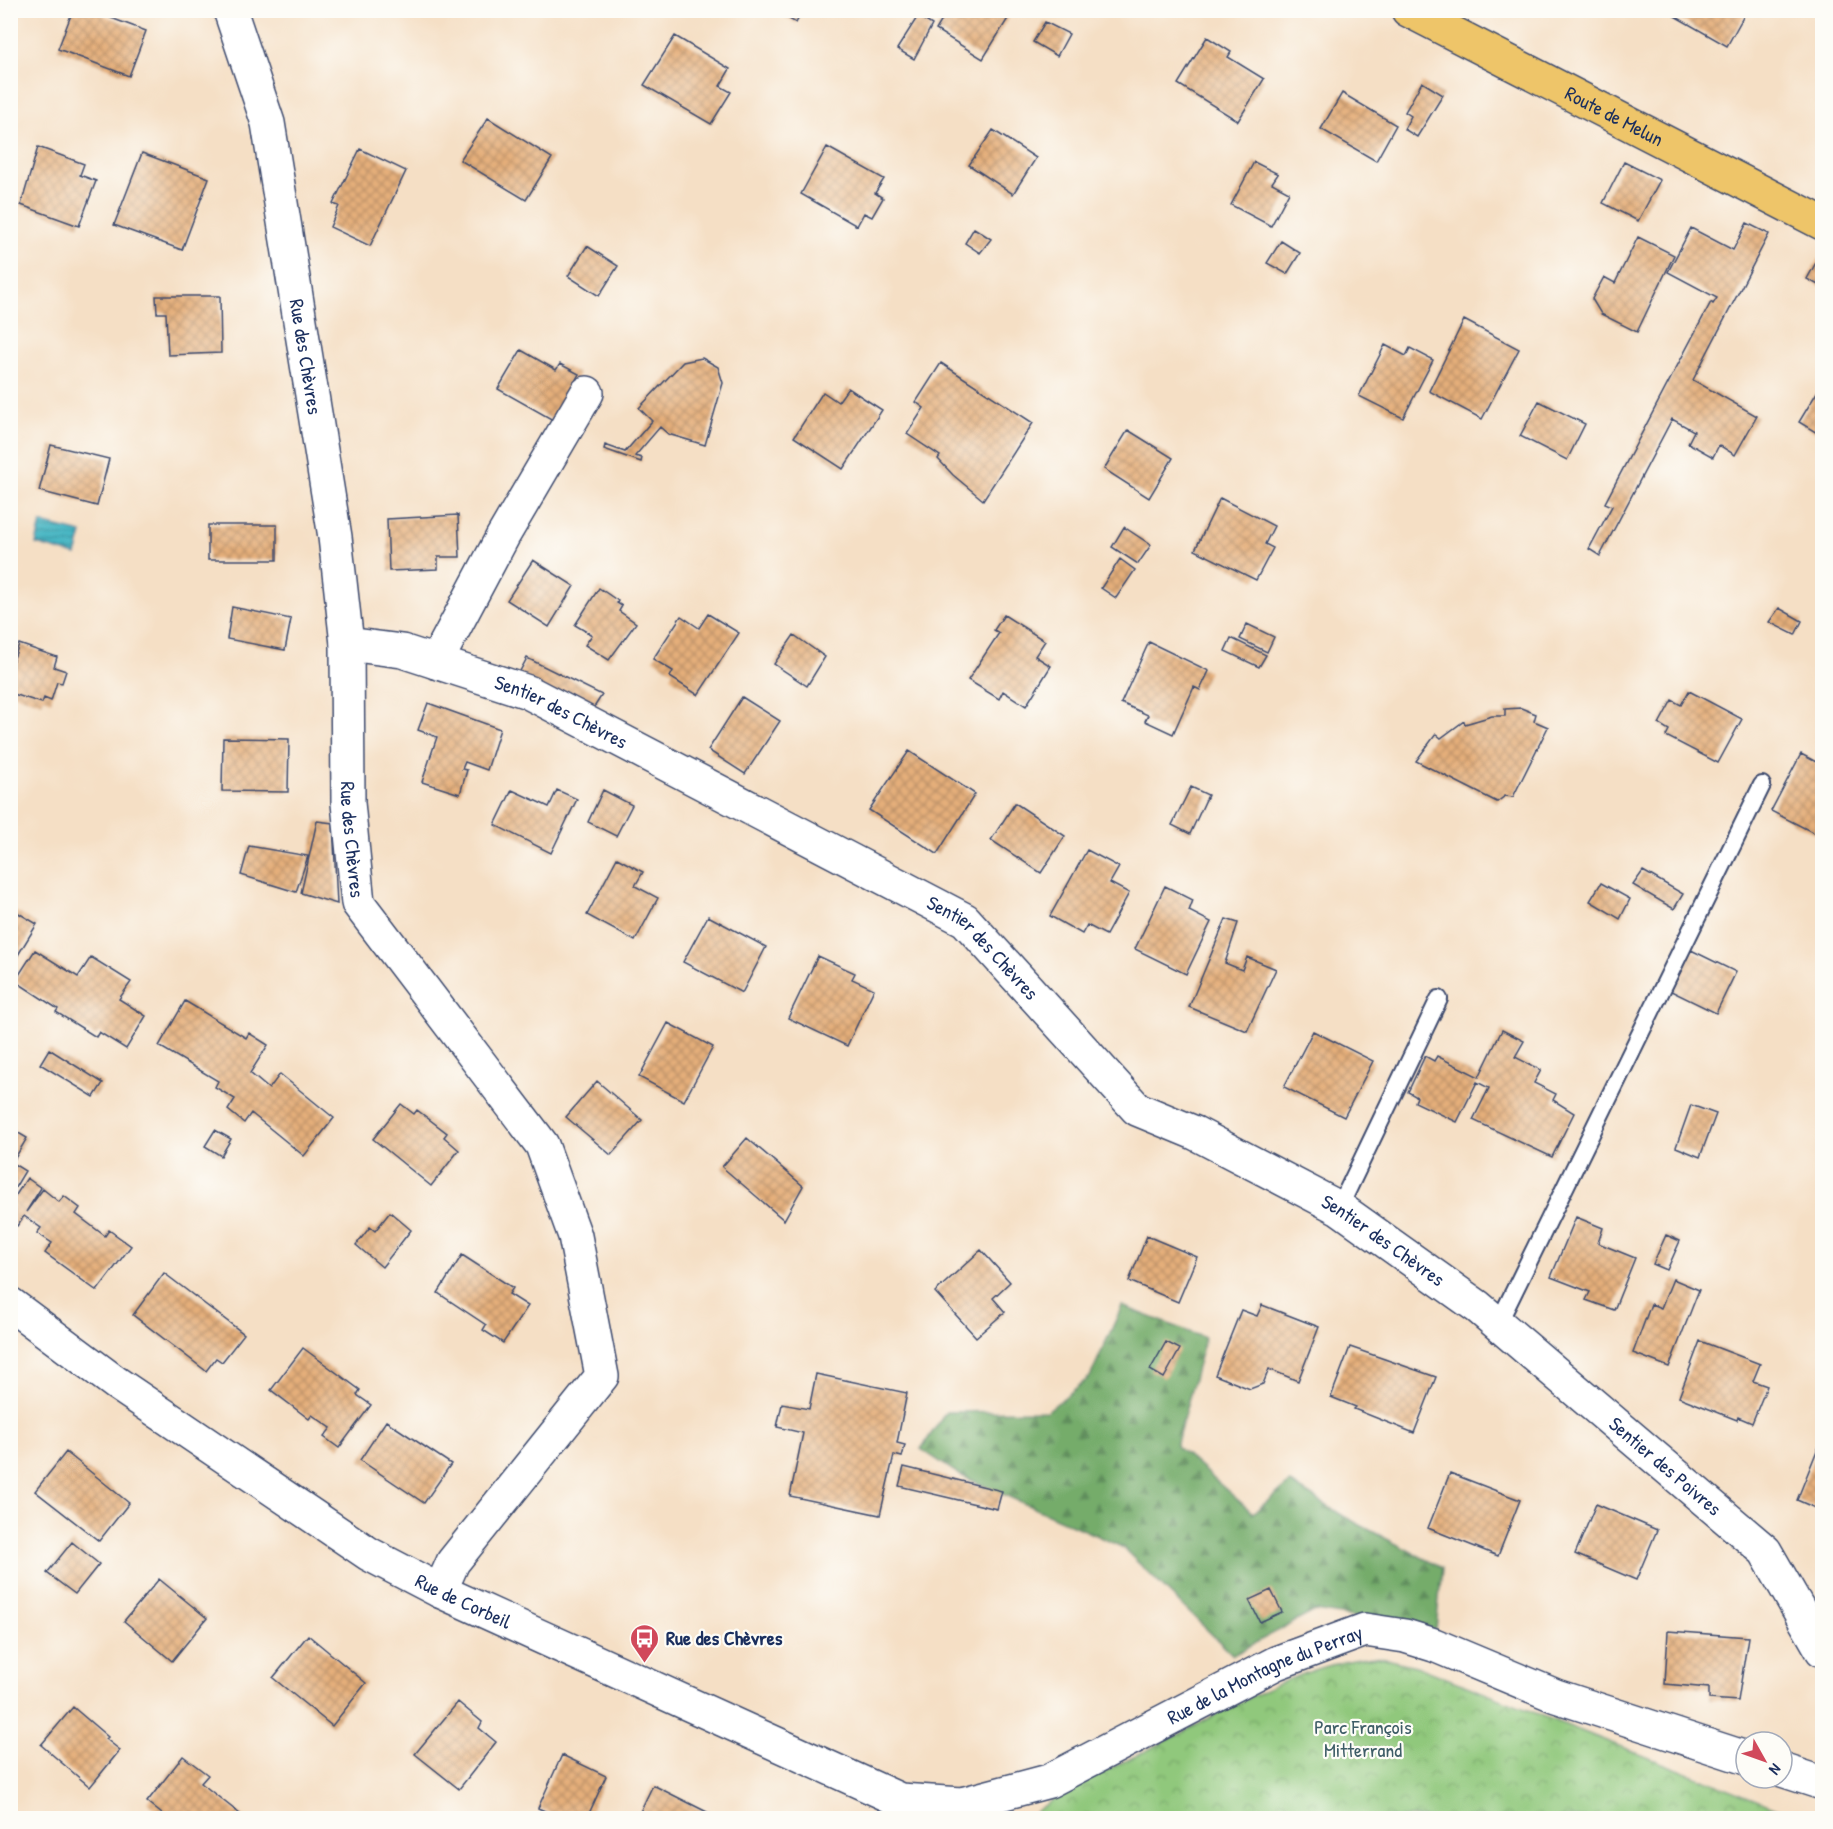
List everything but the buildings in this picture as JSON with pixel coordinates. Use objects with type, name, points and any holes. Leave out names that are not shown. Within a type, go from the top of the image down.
[{"type":"main road","name":"Route de Melun","points":[[1408,10],[1822,223]]},
{"type":"street","name":"Rue des Chèvres","points":[[230,10],[268,123],[335,537],[347,644],[348,803],[358,903],[542,1145],[575,1236],[602,1376],[453,1562],[440,1591]]},
{"type":"street","points":[[436,662],[504,536],[587,393]]},
{"type":"street","name":"Sentier des Chèvres","points":[[347,644],[402,651],[528,692],[965,920],[1137,1108],[1195,1133],[1339,1208],[1488,1316]]},
{"type":"street","name":"Rue de Corbeil","points":[[10,1304],[116,1383],[350,1541],[440,1591],[900,1800],[959,1811]]},
{"type":"street","name":"Sentier des Poivres","points":[[1488,1316],[1765,1551],[1822,1650]]},
{"type":"street","name":"Rue de la Montagne du Perray","points":[[959,1811],[1049,1781],[1276,1663],[1365,1630],[1405,1636],[1556,1696],[1734,1754]]},
{"type":"street","points":[[1794,1774],[1822,1784]]},
{"type":"lane","points":[[1488,1316],[1762,786]]},
{"type":"lane","points":[[1339,1208],[1439,999]]},
{"type":"green space","points":[[1122,1306],[1205,1338],[1176,1446],[1253,1513],[1290,1483],[1345,1517],[1442,1568],[1436,1630],[1315,1611],[1233,1655],[1122,1547],[960,1475],[921,1449],[946,1412],[1047,1411],[1090,1377]]},
{"type":"green space","name":"Parc François Mitterrand","points":[[1376,1657],[1416,1666],[1802,1818],[1026,1818],[1098,1774],[1272,1687],[1323,1667]]},
{"type":"water","points":[[41,523],[82,533],[76,555],[36,544]]},
{"type":"place","name":"Rue des Chèvres","points":[[645,1664]]}]
